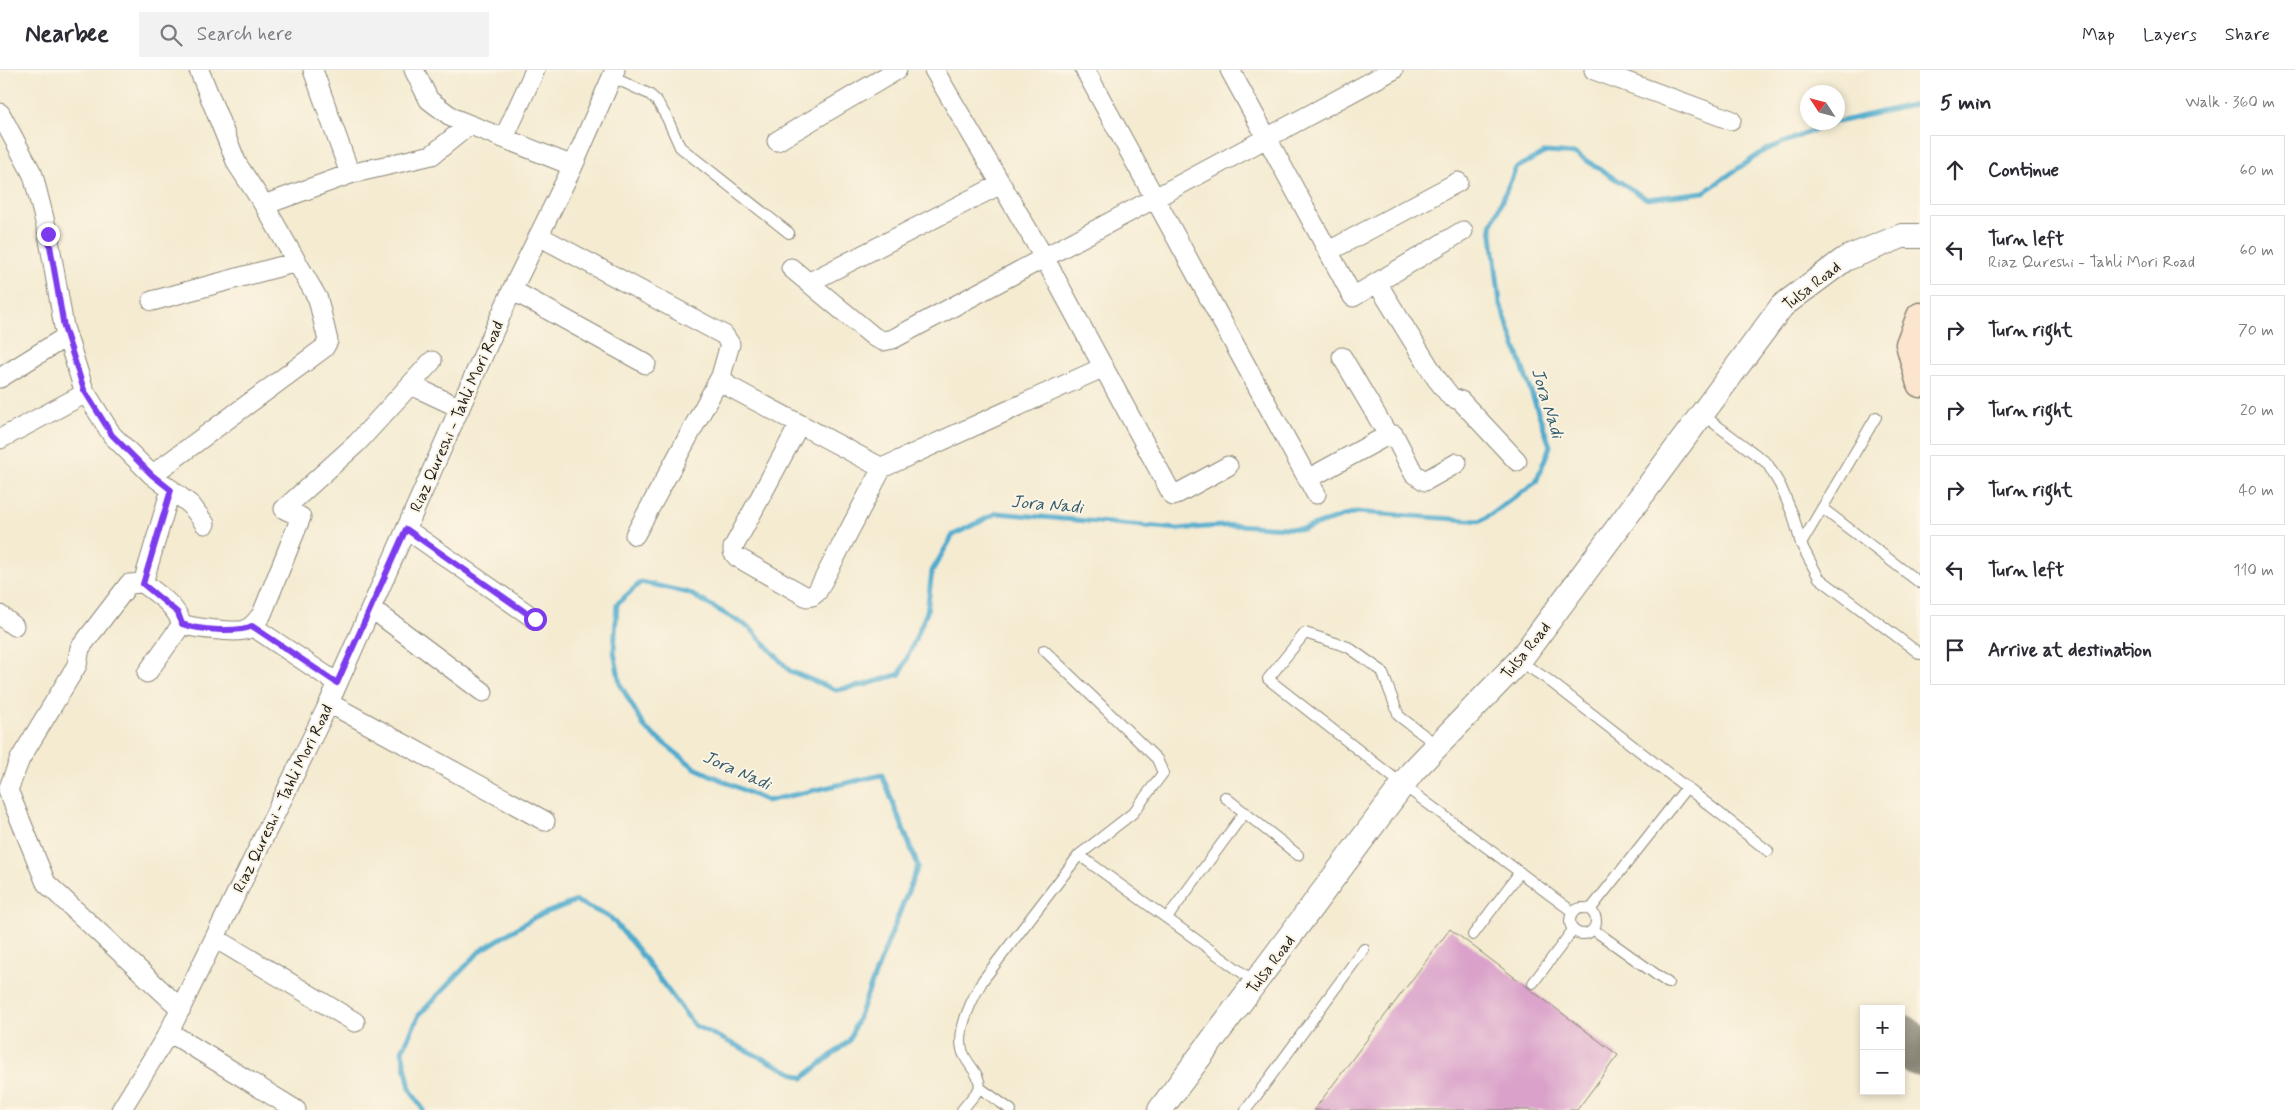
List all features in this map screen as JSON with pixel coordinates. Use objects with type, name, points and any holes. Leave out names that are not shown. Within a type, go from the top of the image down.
[{"type":"main road","points":[[1920,316],[1909,344],[1920,384]]},
{"type":"street","points":[[152,475],[324,348],[328,341],[328,333],[318,299],[264,205],[237,164],[199,70]]},
{"type":"street","points":[[313,70],[350,174]]},
{"type":"street","points":[[414,70],[429,100],[453,118],[573,166]]},
{"type":"street","points":[[504,138],[535,70]]},
{"type":"street","points":[[777,141],[897,70]]},
{"type":"street","points":[[934,70],[1045,259],[1174,496],[1228,466]]},
{"type":"street","points":[[1085,70],[1312,487],[1388,435],[1394,435],[1419,480],[1425,481],[1457,463]]},
{"type":"street","points":[[1230,70],[1353,297],[1463,231]]},
{"type":"street","points":[[1594,70],[1731,120]]},
{"type":"street","name":"Riaz Qureshi - Tahli Mori Road","points":[[121,1110],[181,1009],[328,703],[512,290],[573,166],[614,73]]},
{"type":"street","points":[[790,268],[874,337],[883,341],[893,339],[1267,138],[1381,73]]},
{"type":"street","points":[[0,113],[33,175],[48,234],[67,336],[86,393],[112,435],[152,475],[191,505],[205,524]]},
{"type":"street","points":[[264,205],[350,174],[432,155],[469,125]]},
{"type":"street","points":[[1329,251],[1458,182]]},
{"type":"street","points":[[808,283],[1001,184]]},
{"type":"street","points":[[539,236],[724,335],[730,344],[722,376],[635,535]]},
{"type":"street","name":"Tulsa Road","points":[[1160,1110],[1403,785],[1519,661],[1782,306],[1845,259],[1902,236],[1920,236]]},
{"type":"street","points":[[152,301],[297,262]]},
{"type":"street","points":[[1377,283],[1436,378],[1451,397],[1461,401],[1517,461]]},
{"type":"street","points":[[512,290],[646,364]]},
{"type":"street","points":[[0,378],[67,336]]},
{"type":"street","points":[[1342,357],[1388,435]]},
{"type":"street","points":[[181,1009],[46,883],[8,790],[14,771],[77,665],[80,648],[129,584],[143,584],[178,613],[182,624],[191,628],[244,630],[252,626],[262,614],[300,518],[284,508],[357,443],[396,398],[411,385],[432,361]]},
{"type":"street","points":[[799,424],[733,548],[733,552],[737,557],[807,596],[812,596],[817,592],[882,468],[1104,367]]},
{"type":"street","points":[[722,376],[728,386],[882,468]]},
{"type":"street","points":[[411,385],[460,408]]},
{"type":"street","points":[[0,439],[86,393]]},
{"type":"street","points":[[143,584],[171,490]]},
{"type":"street","points":[[406,529],[535,619]]},
{"type":"street","points":[[370,608],[483,692]]},
{"type":"street","points":[[147,673],[182,624]]},
{"type":"street","points":[[252,626],[337,683]]},
{"type":"street","points":[[328,703],[546,821]]},
{"type":"street","points":[[0,784],[14,771]]},
{"type":"street","points":[[215,938],[355,1022]]},
{"type":"street","points":[[169,1032],[296,1110]]},
{"type":"lane","points":[[614,73],[648,94],[656,102],[667,118],[680,147],[789,233]]},
{"type":"lane","points":[[1703,415],[1767,463],[1793,515],[1800,544],[1819,578],[1920,654]]},
{"type":"lane","points":[[1800,544],[1876,417]]},
{"type":"lane","points":[[1822,508],[1920,583]]},
{"type":"lane","points":[[1438,746],[1399,716],[1382,671],[1348,647],[1304,633],[1268,679],[1403,785],[1573,912]]},
{"type":"lane","points":[[962,1110],[980,1088],[980,1078],[962,1051],[961,1035],[971,1000],[983,980],[1079,855],[1133,813],[1163,773],[1157,759],[1044,650]]},
{"type":"lane","points":[[1519,661],[1547,679],[1768,851]]},
{"type":"lane","points":[[1590,910],[1687,787]]},
{"type":"lane","points":[[1225,797],[1298,855]]},
{"type":"lane","points":[[1167,918],[1245,812]]},
{"type":"lane","points":[[1079,855],[1256,982]]},
{"type":"lane","points":[[1473,935],[1520,872]]},
{"type":"lane","points":[[1581,908],[1590,910],[1596,917],[1594,930],[1589,934],[1582,935],[1573,930],[1570,922],[1573,912],[1581,908]]},
{"type":"lane","points":[[1533,983],[1573,930]]},
{"type":"lane","points":[[1594,930],[1668,984]]},
{"type":"lane","points":[[1246,1110],[1364,949]]},
{"type":"lane","points":[[980,1088],[1011,1110]]},
{"type":"building","points":[[1450,929],[1618,1055],[1577,1110],[1314,1110]]},
{"type":"waterway","name":"Jora Nadi","points":[[1845,120],[1920,103]]},
{"type":"waterway","name":"Jora Nadi","points":[[423,1110],[410,1089],[402,1051],[419,1015],[480,951],[535,917],[576,901],[611,918],[637,949],[694,1025],[803,1078],[849,1041],[918,866],[882,775],[767,801],[695,768],[645,728],[620,684],[614,651],[617,604],[641,582],[689,593],[750,628],[790,671],[836,690],[864,685],[900,674],[927,612],[932,571],[953,535],[997,513],[1178,529],[1237,525],[1303,529],[1356,512],[1481,521],[1536,482],[1550,446],[1500,303],[1491,226],[1516,168],[1546,152],[1576,154],[1647,199],[1704,192],[1765,150],[1814,130]]},
{"type":"taxiway","points":[[1905,1041],[1920,1053]]},
{"type":"route","points":[[48,234],[64,327],[84,390],[112,435],[152,475],[171,490],[143,584],[178,613],[182,624],[191,628],[244,630],[252,626],[337,683],[406,529],[535,619]]}]
